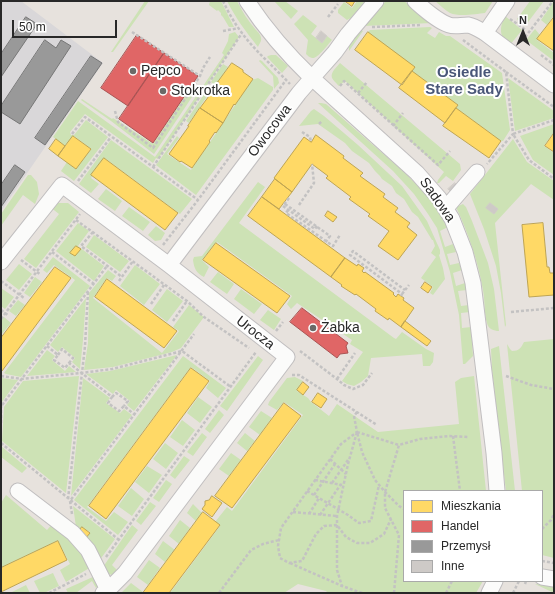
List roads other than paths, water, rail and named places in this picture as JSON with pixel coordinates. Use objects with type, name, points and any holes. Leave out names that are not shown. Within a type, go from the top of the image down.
[{"type":"street","name":"Sadowa","points":[[247,1],[275,39],[312,78],[417,173],[439,198],[452,219],[460,236],[473,283],[494,453],[497,490]]},
{"type":"street","name":"Owocowa","points":[[169,265],[299,93],[335,52],[376,1]]},
{"type":"street","points":[[415,1],[442,22],[449,25],[467,25],[477,28],[554,85]]},
{"type":"street","points":[[485,33],[507,1]]},
{"type":"street","points":[[446,208],[480,170]]},
{"type":"street","name":"Urocza","points":[[5,256],[62,185],[169,265],[287,357],[283,372],[125,573],[105,591]]},
{"type":"street","points":[[18,491],[73,533],[88,550],[105,591]]},
{"type":"street","points":[[543,577],[554,579]]},
{"type":"street","points":[[489,593],[494,582]]},
{"type":"place","name":"Pepco","points":[[133,71]]},
{"type":"place","name":"Stokrotka","points":[[163,91]]},
{"type":"place","name":"Żabka","points":[[313,328]]},
{"type":"district","name":"Osiedle Stare Sady","points":[[464,82]]}]
